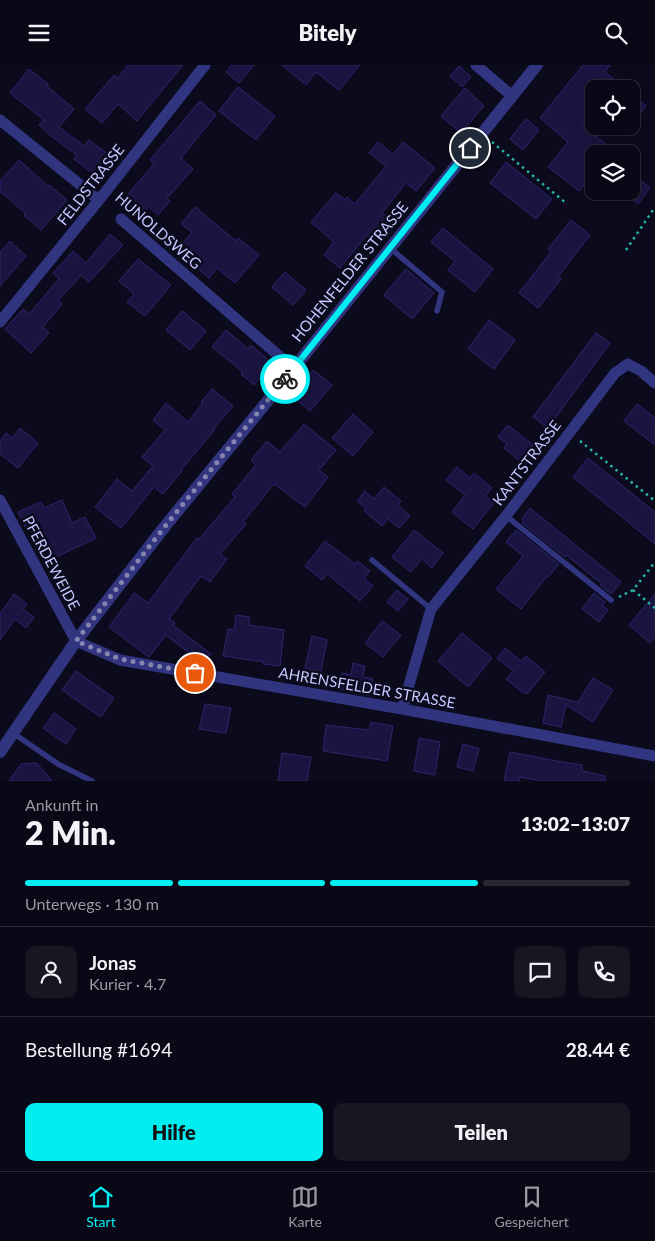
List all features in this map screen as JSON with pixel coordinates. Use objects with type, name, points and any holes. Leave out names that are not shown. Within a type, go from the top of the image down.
[{"type":"street","name":"FELDSTRASSE","points":[[0,322],[99,200],[204,65]]},
{"type":"street","points":[[476,65],[512,95]]},
{"type":"street","name":"HOHENFELDER STRASSE","points":[[0,752],[76,641],[166,525],[537,65]]},
{"type":"street","name":"HUNOLDSWEG","points":[[0,120],[99,200]]},
{"type":"street","name":"HUNOLDSWEG","points":[[121,219],[293,368]]},
{"type":"street","name":"KANTSTRASSE","points":[[402,709],[431,609],[506,516],[615,373],[628,364],[641,371],[655,383]]},
{"type":"street","name":"PFERDEWEIDE","points":[[0,500],[76,641]]},
{"type":"street","name":"AHRENSFELDER STRASSE","points":[[76,641],[120,659],[655,756]]},
{"type":"lane","points":[[390,248],[442,292],[437,311]]},
{"type":"lane","points":[[506,516],[611,601]]},
{"type":"lane","points":[[372,560],[431,609]]},
{"type":"lane","points":[[12,733],[58,764],[92,781]]},
{"type":"path","points":[[481,134],[566,203]]},
{"type":"path","points":[[626,250],[655,207]]},
{"type":"path","points":[[569,433],[655,501]]},
{"type":"path","points":[[611,601],[633,590],[655,562]]},
{"type":"path","points":[[633,590],[655,608]]},
{"type":"building","points":[[128,65],[183,65],[137,121],[118,104],[102,123],[85,109],[114,75],[118,78]]},
{"type":"building","points":[[232,65],[254,65],[239,83],[226,72]]},
{"type":"building","points":[[282,65],[360,65],[339,90],[316,72],[306,85]]},
{"type":"building","points":[[583,65],[610,65],[605,72],[614,80],[585,80],[585,121],[581,126],[585,128],[585,135],[594,135],[607,145],[585,145],[585,184],[579,191],[548,167],[568,142],[540,118]]},
{"type":"building","points":[[459,66],[471,77],[462,87],[450,76]]},
{"type":"building","points":[[29,69],[74,109],[59,127],[84,146],[89,140],[109,155],[95,175],[74,159],[77,155],[39,125],[44,120],[10,93]]},
{"type":"building","points":[[238,87],[275,116],[256,140],[219,111]]},
{"type":"building","points":[[465,88],[484,106],[461,133],[441,116]]},
{"type":"building","points":[[200,101],[216,115],[181,158],[193,169],[167,198],[170,201],[158,215],[149,207],[142,215],[123,200],[154,164],[150,160]]},
{"type":"building","points":[[640,101],[646,106],[640,114]]},
{"type":"building","points":[[526,119],[539,130],[523,150],[510,139]]},
{"type":"building","points":[[378,142],[393,154],[403,142],[435,168],[416,191],[406,183],[382,213],[393,221],[376,242],[367,235],[340,268],[324,255],[334,242],[311,222],[336,193],[345,200],[347,197],[355,204],[386,166],[369,153]]},
{"type":"building","points":[[19,160],[67,200],[41,230],[0,191],[0,181]]},
{"type":"building","points":[[506,162],[552,199],[536,219],[490,183]]},
{"type":"building","points":[[640,180],[650,188],[638,204],[633,200],[640,200]]},
{"type":"building","points":[[195,207],[236,241],[238,238],[259,255],[235,283],[217,268],[209,278],[178,249],[192,232],[181,224]]},
{"type":"building","points":[[571,220],[590,235],[558,277],[561,279],[538,308],[519,293],[551,252],[548,249]]},
{"type":"building","points":[[443,228],[493,269],[475,292],[448,270],[455,261],[431,242]]},
{"type":"building","points":[[110,234],[123,245],[89,282],[81,275],[58,301],[62,304],[43,327],[49,333],[31,353],[5,329],[23,309],[29,314],[59,279],[53,273],[73,251],[86,263]]},
{"type":"building","points":[[10,241],[26,256],[0,286],[0,252]]},
{"type":"building","points":[[138,259],[171,285],[145,316],[127,302],[134,294],[119,281]]},
{"type":"building","points":[[406,269],[434,293],[412,319],[384,295]]},
{"type":"building","points":[[285,272],[306,290],[293,305],[272,287]]},
{"type":"building","points":[[182,311],[206,331],[190,350],[166,330]]},
{"type":"building","points":[[489,320],[515,340],[494,369],[468,349]]},
{"type":"building","points":[[226,330],[248,349],[251,345],[272,363],[254,385],[241,374],[243,372],[212,347]]},
{"type":"building","points":[[596,333],[610,343],[548,428],[533,417]]},
{"type":"building","points":[[313,370],[332,385],[310,411],[291,395]]},
{"type":"building","points":[[212,389],[233,406],[163,494],[154,487],[121,528],[95,507],[117,479],[132,491],[153,466],[142,457],[165,430],[153,420],[166,403],[188,422]]},
{"type":"building","points":[[637,404],[655,418],[655,445],[624,421]]},
{"type":"building","points":[[353,414],[373,432],[353,456],[332,438]]},
{"type":"building","points":[[304,424],[336,450],[319,470],[328,477],[305,507],[274,484],[243,522],[246,524],[220,554],[227,559],[210,582],[201,576],[169,619],[175,623],[173,625],[211,654],[203,664],[166,635],[149,657],[109,627],[134,593],[148,603],[197,538],[199,539],[235,497],[232,494],[256,465],[251,460],[267,441],[280,452]]},
{"type":"building","points":[[508,425],[533,445],[520,461],[504,448],[507,444],[498,437]]},
{"type":"building","points":[[20,428],[38,443],[18,468],[0,454],[0,441],[6,433],[12,438]]},
{"type":"building","points":[[588,458],[655,512],[655,544],[573,477]]},
{"type":"building","points":[[457,467],[470,478],[474,473],[492,488],[485,496],[494,503],[473,529],[452,512],[465,495],[446,480]]},
{"type":"building","points":[[384,487],[401,501],[398,505],[410,516],[399,528],[388,519],[382,526],[364,511],[366,508],[357,501],[365,491],[374,499]]},
{"type":"building","points":[[62,500],[72,523],[85,517],[96,538],[46,562],[30,529],[27,531],[18,512],[41,502],[44,508]]},
{"type":"building","points":[[530,508],[621,582],[611,594],[600,585],[601,583],[566,555],[565,557],[522,523],[524,521],[522,519]]},
{"type":"building","points":[[414,530],[443,553],[432,568],[422,559],[411,572],[392,557]]},
{"type":"building","points":[[516,530],[559,564],[521,609],[496,589],[523,556],[506,542]]},
{"type":"building","points":[[325,541],[355,564],[358,561],[370,571],[364,578],[373,586],[360,601],[327,574],[322,580],[305,566]]},
{"type":"building","points":[[397,590],[408,599],[398,611],[387,602]]},
{"type":"building","points":[[594,593],[605,602],[602,605],[608,610],[599,622],[582,609]]},
{"type":"building","points":[[14,594],[27,604],[23,609],[34,617],[26,628],[15,619],[0,640],[0,614]]},
{"type":"building","points":[[655,594],[655,637],[650,643],[629,625]]},
{"type":"building","points":[[236,615],[250,617],[248,625],[284,630],[280,666],[223,656],[228,629],[234,630]]},
{"type":"building","points":[[382,621],[401,635],[383,657],[365,643]]},
{"type":"building","points":[[462,633],[492,658],[468,687],[438,661]]},
{"type":"building","points":[[312,636],[327,640],[321,672],[305,668]]},
{"type":"building","points":[[505,648],[521,661],[526,656],[545,672],[528,693],[523,693],[506,679],[513,671],[497,658]]},
{"type":"building","points":[[353,663],[365,666],[363,677],[373,679],[369,696],[339,689],[342,673],[351,675]]},
{"type":"building","points":[[76,671],[114,698],[101,717],[62,690]]},
{"type":"building","points":[[593,678],[613,690],[593,722],[566,705],[561,727],[543,723],[548,695],[578,702]]},
{"type":"building","points":[[205,704],[231,708],[226,733],[199,729]]},
{"type":"building","points":[[54,713],[76,729],[66,744],[43,728]]},
{"type":"building","points":[[371,722],[393,726],[387,761],[323,751],[326,725],[369,730]]},
{"type":"building","points":[[419,738],[440,742],[435,775],[414,771]]},
{"type":"building","points":[[463,744],[479,749],[473,771],[457,767]]},
{"type":"building","points":[[510,752],[582,765],[582,771],[605,776],[605,781],[541,781],[520,777],[519,781],[504,781]]},
{"type":"building","points":[[282,753],[311,757],[307,781],[278,781]]},
{"type":"building","points":[[37,763],[52,781],[9,781],[21,764]]},
{"type":"way so far","points":[[195,673],[120,659],[76,641],[166,525],[285,379]]},
{"type":"route","points":[[285,379],[470,148]]}]
